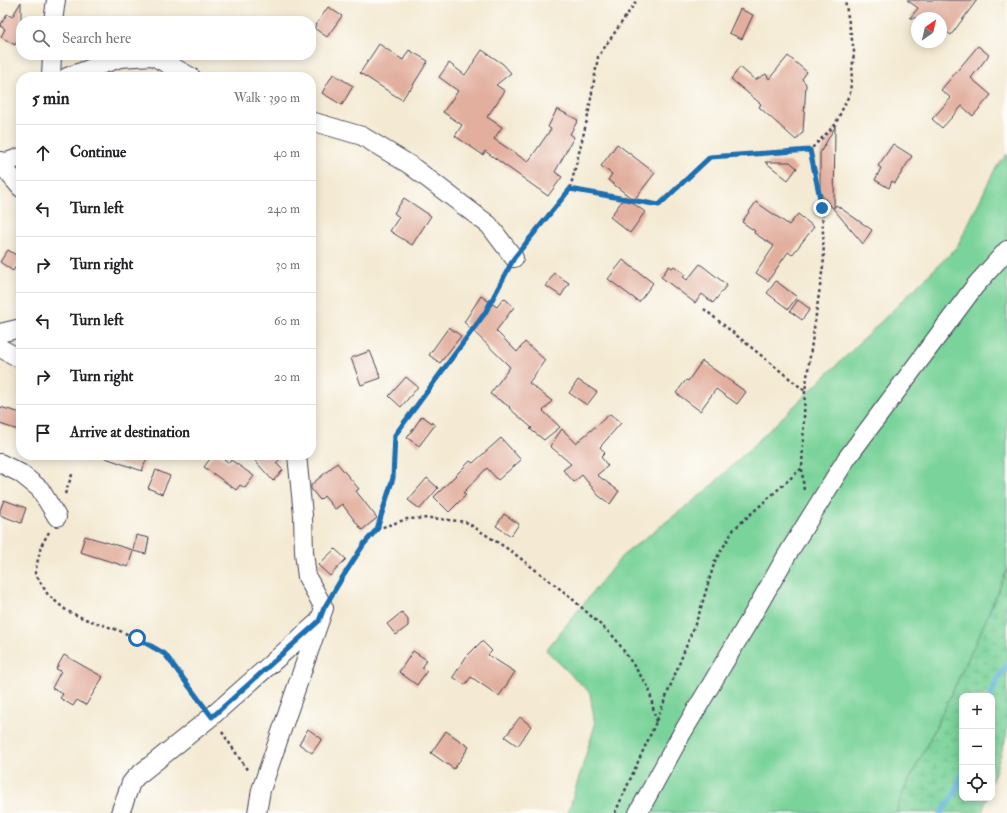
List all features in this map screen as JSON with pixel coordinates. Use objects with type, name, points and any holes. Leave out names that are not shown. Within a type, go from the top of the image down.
[{"type":"street","points":[[54,16],[56,0]]},
{"type":"street","points":[[51,72],[52,60]]},
{"type":"street","points":[[81,72],[114,60]]},
{"type":"street","points":[[160,60],[182,72]]},
{"type":"street","points":[[316,122],[362,136],[410,165],[489,225],[514,258]]},
{"type":"street","points":[[0,162],[7,162],[16,159]]},
{"type":"street","points":[[0,162],[16,182]]},
{"type":"street","points":[[638,813],[681,735],[787,555],[847,458],[975,286],[1007,250]]},
{"type":"street","points":[[0,333],[16,329]]},
{"type":"street","points":[[0,348],[16,356]]},
{"type":"street","points":[[257,813],[261,790],[322,614],[307,577],[298,460]]},
{"type":"street","points":[[0,463],[20,473],[40,489],[57,517]]},
{"type":"street","points":[[120,813],[131,783],[136,777],[212,717],[322,614]]},
{"type":"path","points":[[322,614],[364,544],[377,529],[393,478],[395,435],[485,313],[514,258],[570,189],[588,116],[598,57],[637,0]]},
{"type":"path","points":[[570,189],[659,205],[710,157],[810,150],[835,125],[850,93],[854,51],[845,0]]},
{"type":"path","points":[[615,813],[656,722],[699,614],[715,561],[734,529],[802,468],[805,391],[824,259],[822,208],[810,150]]},
{"type":"path","points":[[704,309],[805,391]]},
{"type":"path","points":[[73,472],[57,517],[41,546],[35,573],[48,595],[67,611],[85,620],[115,629],[137,638],[165,654],[212,717],[261,790]]},
{"type":"path","points":[[377,529],[407,519],[432,518],[466,522],[511,551],[568,595],[615,638],[649,688],[656,722]]},
{"type":"green space","points":[[1007,154],[1007,570],[978,638],[902,795],[896,813],[568,813],[595,725],[590,693],[546,650],[622,556],[706,491],[957,247],[995,169]]},
{"type":"green space","points":[[1007,570],[1007,734],[995,772],[995,693],[959,693],[959,801],[986,801],[982,813],[896,813],[902,795],[978,638]]},
{"type":"building","points":[[907,0],[977,0],[951,35],[947,32],[947,12],[915,12],[918,8]]},
{"type":"building","points":[[21,2],[21,16],[16,16],[15,45],[1,37],[5,29],[0,26],[7,14],[12,17]]},
{"type":"building","points":[[328,7],[342,16],[327,37],[316,29],[316,25]]},
{"type":"building","points":[[740,9],[753,15],[742,39],[729,33]]},
{"type":"building","points":[[379,44],[403,60],[409,50],[428,61],[402,100],[360,73]]},
{"type":"building","points":[[978,46],[989,55],[971,78],[991,95],[973,116],[962,106],[942,128],[932,119],[951,98],[941,90]]},
{"type":"building","points":[[482,50],[503,64],[511,73],[496,85],[505,91],[487,117],[502,127],[494,139],[528,162],[551,129],[548,127],[557,109],[578,120],[570,134],[574,137],[555,172],[562,177],[548,196],[485,151],[483,155],[455,136],[462,125],[443,112],[458,91],[439,77],[449,63],[465,75]]},
{"type":"building","points":[[788,56],[807,72],[802,79],[806,84],[803,132],[796,140],[759,107],[761,104],[731,79],[740,67],[755,80],[766,74],[769,79]]},
{"type":"building","points":[[333,74],[353,86],[342,105],[322,93]]},
{"type":"building","points":[[835,127],[834,208],[836,205],[872,230],[863,244],[820,193],[820,153]]},
{"type":"building","points":[[617,144],[655,173],[634,200],[608,180],[612,174],[601,166]]},
{"type":"building","points":[[893,144],[912,156],[895,183],[892,181],[889,188],[875,180],[881,168],[878,166]]},
{"type":"building","points":[[765,162],[790,162],[797,168],[788,180]]},
{"type":"building","points":[[625,197],[645,212],[630,233],[610,217]]},
{"type":"building","points":[[404,198],[431,216],[412,245],[390,231],[399,217],[394,213]]},
{"type":"building","points":[[756,202],[789,225],[798,214],[814,227],[792,255],[788,252],[768,281],[756,273],[774,246],[754,233],[755,231],[742,222]]},
{"type":"building","points":[[8,250],[16,255],[16,266],[13,271],[0,262]]},
{"type":"building","points":[[623,260],[653,283],[639,302],[608,279]]},
{"type":"building","points":[[700,264],[727,285],[713,303],[702,294],[695,303],[661,277],[669,266],[672,268],[674,266],[685,274],[683,277],[687,280]]},
{"type":"building","points":[[554,273],[569,283],[561,296],[546,286]]},
{"type":"building","points":[[776,281],[797,297],[788,309],[767,293]]},
{"type":"building","points":[[481,296],[497,307],[504,298],[514,307],[496,331],[517,352],[525,342],[545,360],[529,383],[552,401],[543,411],[560,427],[544,440],[530,429],[532,428],[509,408],[510,407],[490,394],[510,367],[464,322]]},
{"type":"building","points":[[798,300],[810,309],[802,320],[790,311]]},
{"type":"building","points":[[449,327],[461,336],[440,363],[429,355]]},
{"type":"building","points":[[370,351],[381,378],[361,385],[351,358]]},
{"type":"building","points":[[702,361],[746,392],[737,404],[716,389],[700,411],[676,393],[686,380],[688,381]]},
{"type":"building","points":[[406,377],[418,387],[401,407],[389,396]]},
{"type":"building","points":[[578,380],[597,392],[587,405],[569,393]]},
{"type":"building","points":[[0,407],[16,412],[16,429],[0,424]]},
{"type":"building","points":[[610,414],[621,423],[600,447],[605,453],[601,457],[608,466],[597,475],[619,491],[610,504],[599,496],[582,475],[574,482],[563,470],[571,464],[550,446],[562,429],[576,443]]},
{"type":"building","points":[[422,416],[435,425],[419,446],[407,438]]},
{"type":"building","points":[[501,438],[521,460],[498,480],[487,468],[463,493],[466,495],[449,512],[434,497],[470,461],[473,463]]},
{"type":"building","points":[[111,460],[146,460],[142,471]]},
{"type":"building","points":[[209,460],[225,460],[229,463],[231,460],[254,476],[245,488],[240,485],[236,490],[204,467]]},
{"type":"building","points":[[254,460],[279,460],[276,463],[283,470],[273,481]]},
{"type":"building","points":[[337,463],[359,489],[356,491],[377,518],[362,530],[342,504],[335,509],[324,496],[320,500],[311,489],[311,485]]},
{"type":"building","points":[[156,470],[170,476],[162,494],[148,488]]},
{"type":"building","points":[[427,478],[438,488],[420,509],[408,500]]},
{"type":"building","points":[[4,500],[26,508],[21,523],[0,515],[0,510]]},
{"type":"building","points":[[504,514],[519,524],[511,536],[496,526]]},
{"type":"building","points":[[136,535],[149,538],[146,554],[133,551],[128,567],[80,552],[85,536],[133,550]]},
{"type":"building","points":[[335,549],[346,559],[330,576],[318,565]]},
{"type":"building","points":[[402,612],[408,620],[408,626],[396,635],[387,624]]},
{"type":"building","points":[[482,641],[492,651],[488,655],[515,672],[499,696],[471,677],[465,685],[453,677],[466,657]]},
{"type":"building","points":[[413,651],[427,660],[422,668],[427,671],[417,685],[399,672]]},
{"type":"building","points":[[64,655],[103,677],[86,705],[77,700],[73,706],[60,698],[63,694],[52,688],[61,671],[56,669]]},
{"type":"building","points":[[520,717],[531,726],[518,746],[505,737]]},
{"type":"building","points":[[308,729],[322,739],[312,753],[299,744]]},
{"type":"building","points":[[446,731],[469,747],[454,769],[431,753]]},
{"type":"waterway","points":[[992,693],[997,680],[1007,665]]},
{"type":"waterway","points":[[941,813],[955,793],[959,782]]},
{"type":"route","points":[[137,638],[165,654],[212,717],[319,621],[324,608],[342,578],[364,544],[377,529],[393,478],[395,435],[443,372],[485,313],[514,258],[570,189],[659,205],[710,157],[810,150],[822,208]]}]
